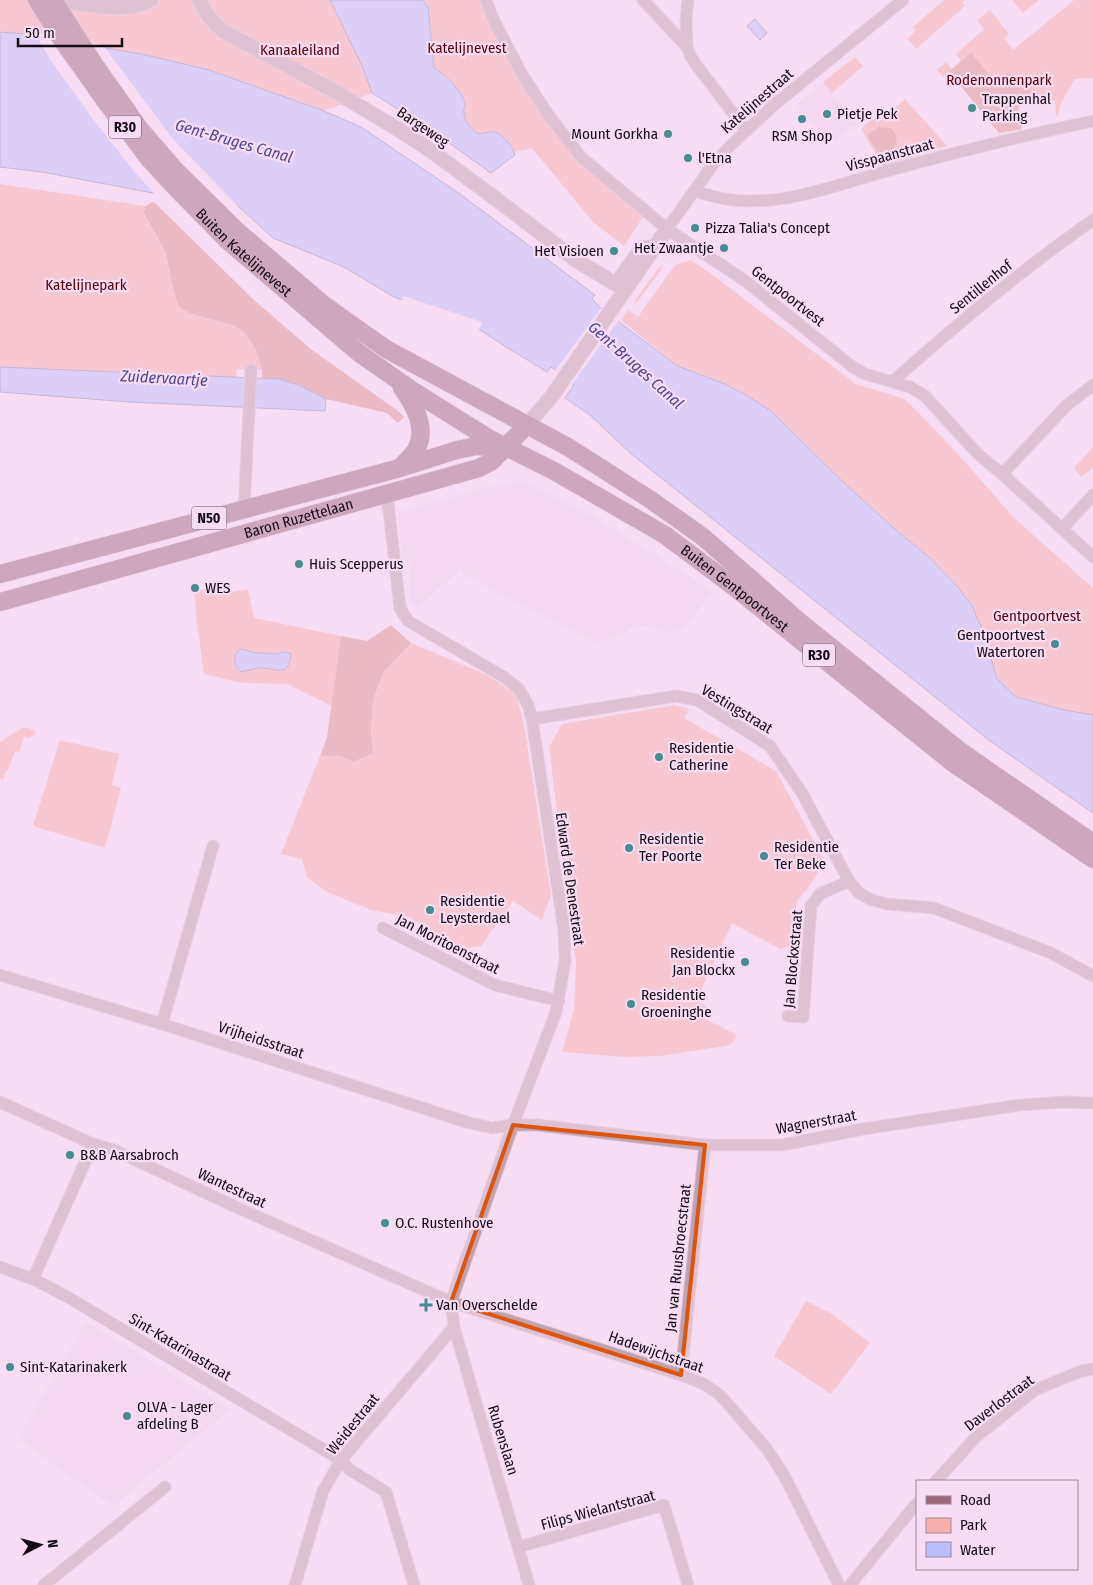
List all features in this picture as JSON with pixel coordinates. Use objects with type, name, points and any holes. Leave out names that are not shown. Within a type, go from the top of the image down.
[{"type":"main road","name":"Buiten Katelijnevest","points":[[38,0],[60,37],[104,100],[150,160],[359,353],[396,380],[504,448]]},
{"type":"main road","name":"Buiten Katelijnevest","points":[[55,0],[96,66],[139,128],[232,236],[386,349],[527,425]]},
{"type":"main road","name":"R30","points":[[396,380],[414,405],[420,424],[416,449],[400,468]]},
{"type":"main road","name":"Baron Ruzettelaan","points":[[0,602],[479,468],[492,460],[527,425]]},
{"type":"main road","name":"Buiten Gentpoortvest","points":[[527,425],[568,446],[652,500],[703,537],[802,623],[960,751],[1093,843]]},
{"type":"main road","name":"Baron Ruzettelaan","points":[[0,574],[400,468],[457,450],[476,446],[504,448]]},
{"type":"main road","name":"Buiten Gentpoortvest","points":[[504,448],[554,471],[665,535],[733,586],[953,763],[1093,859]]},
{"type":"street","points":[[55,0],[94,6],[131,8],[151,0]]},
{"type":"street","name":"Bargeweg","points":[[199,0],[214,24],[223,31],[334,91],[396,128],[430,150],[577,262],[621,287]]},
{"type":"street","points":[[486,0],[495,23],[523,76],[549,116],[582,158],[667,229]]},
{"type":"street","points":[[643,0],[687,47],[694,62],[746,130]]},
{"type":"street","points":[[687,47],[686,20],[688,0]]},
{"type":"street","name":"Katelijnestraat","points":[[552,396],[609,314],[642,248],[655,247],[718,159],[774,105],[903,0]]},
{"type":"street","points":[[672,31],[686,20]]},
{"type":"street","name":"Visspaanstraat","points":[[694,191],[720,198],[749,201],[810,194],[916,163],[1042,131],[1093,121]]},
{"type":"street","name":"Sentillenhof","points":[[892,382],[987,301],[1093,220]]},
{"type":"street","name":"Gentpoortvest","points":[[667,229],[744,280],[854,368],[865,374],[910,387],[925,396],[978,454],[1093,557]]},
{"type":"street","points":[[244,509],[251,370]]},
{"type":"street","points":[[1002,474],[1067,405],[1093,385]]},
{"type":"street","name":"Baron Ruzettelaan","points":[[527,425],[552,396]]},
{"type":"street","points":[[387,494],[399,601],[403,615],[408,621],[504,677],[519,689],[528,705],[532,718]]},
{"type":"street","points":[[1062,530],[1093,496]]},
{"type":"street","name":"Vestingstraat","points":[[532,718],[676,696],[697,700],[770,746],[802,793],[849,881],[859,893],[872,900],[887,904],[934,908],[1050,953],[1093,976]]},
{"type":"street","name":"Edward de Denestraat","points":[[513,1125],[556,1012],[565,961],[564,930],[532,718]]},
{"type":"street","points":[[162,1024],[213,846]]},
{"type":"street","name":"Jan Blockxstraat","points":[[788,1016],[803,1017],[812,906],[820,894],[849,881]]},
{"type":"street","name":"Jan Moritoenstraat","points":[[383,928],[495,985],[558,1001]]},
{"type":"street","name":"Vrijheidsstraat","points":[[0,975],[162,1024],[466,1122],[492,1128],[513,1125]]},
{"type":"street","name":"Wantestraat","points":[[0,1102],[93,1144],[114,1150],[236,1207],[452,1302]]},
{"type":"street","name":"Wagnerstraat","points":[[513,1125],[537,1125],[705,1145],[782,1145],[863,1129],[1020,1105],[1064,1102],[1093,1103]]},
{"type":"street","points":[[452,1302],[513,1125]]},
{"type":"street","points":[[33,1279],[93,1144]]},
{"type":"street","name":"Jan van Ruusbroecstraat","points":[[681,1374],[705,1145]]},
{"type":"street","name":"Sint-Katarinastraat","points":[[0,1267],[33,1279],[66,1296],[341,1460],[350,1470],[386,1492],[414,1585]]},
{"type":"street","name":"Rubenslaan","points":[[452,1302],[454,1327],[529,1585]]},
{"type":"street","name":"Hadewijchstraat","points":[[452,1302],[681,1374],[704,1384],[720,1395],[767,1449],[785,1477],[839,1585]]},
{"type":"street","name":"Weidestraat","points":[[295,1585],[323,1492],[341,1460],[454,1327]]},
{"type":"street","name":"Daverlostraat","points":[[937,1480],[976,1437],[1035,1390],[1081,1371],[1093,1369]]},
{"type":"street","points":[[44,1585],[165,1487]]},
{"type":"street","points":[[850,1585],[916,1504]]},
{"type":"street","name":"Filips Wielantstraat","points":[[519,1547],[664,1505],[688,1585]]},
{"type":"highlighted area","points":[[513,1125],[705,1145],[681,1375],[451,1302]]},
{"type":"shaded area","name":"Pietje Pek","points":[[823,82],[858,125],[833,141],[832,139],[825,143],[796,104]]},
{"type":"shaded area","points":[[521,480],[591,515],[691,577],[712,593],[684,628],[671,632],[644,626],[632,627],[623,636],[596,643],[466,576],[461,569],[416,609],[411,601],[410,564],[403,561],[397,513],[477,490]]},
{"type":"shaded area","name":"OLVA - Lager afdeling B","points":[[86,1322],[231,1409],[113,1506],[17,1439]]},
{"type":"green space","name":"Kanaaleiland","points":[[0,0],[330,0],[363,68],[372,93],[324,111],[209,70],[146,55],[26,34],[0,32]]},
{"type":"green space","name":"Katelijnevest","points":[[423,0],[482,0],[580,162],[643,217],[624,246],[593,222],[532,148],[515,152],[503,137],[497,133],[478,134],[468,125],[464,116],[465,104],[463,99],[448,78],[434,68],[428,7]]},
{"type":"green space","points":[[944,0],[965,0],[962,3],[965,6],[916,49],[907,38],[916,31],[913,27]]},
{"type":"green space","points":[[1012,0],[1039,0],[1023,13]]},
{"type":"green space","name":"Rodenonnenpark","points":[[1074,0],[1093,0],[1093,78],[1075,79],[1060,105],[1058,116],[1056,116],[1055,100],[1018,107],[1022,129],[999,133],[950,72],[943,77],[937,70],[946,62],[952,69],[961,61],[956,54],[984,29],[977,20],[990,10],[1009,34],[1004,38],[1013,50]]},
{"type":"green space","points":[[971,53],[992,78],[1008,73],[1021,82],[1032,94],[1037,103],[1018,107],[1022,129],[999,133],[949,72]]},
{"type":"green space","points":[[855,57],[863,66],[832,93],[823,82]]},
{"type":"green space","points":[[905,99],[947,146],[883,166],[861,129],[873,118],[877,123]]},
{"type":"green space","points":[[879,127],[891,128],[895,133],[897,142],[890,152],[881,158],[867,135]]},
{"type":"green space","name":"Katelijnepark","points":[[0,184],[146,206],[143,213],[165,251],[174,292],[191,314],[233,325],[245,333],[256,350],[262,370],[237,369],[236,378],[0,367]]},
{"type":"green space","points":[[152,202],[255,301],[312,350],[404,417],[398,423],[387,413],[326,399],[298,385],[279,379],[262,379],[262,370],[256,350],[245,333],[233,325],[191,314],[179,307],[165,251],[143,212],[146,206]]},
{"type":"green space","name":"Gentpoortvest","points":[[691,260],[856,384],[905,399],[958,454],[1014,518],[1093,588],[1093,715],[1064,710],[1016,697],[997,679],[982,629],[956,584],[930,558],[844,483],[771,411],[725,384],[677,366],[621,320],[628,310],[638,317],[675,265]]},
{"type":"green space","points":[[661,265],[662,269],[637,302],[633,303]]},
{"type":"green space","points":[[1093,447],[1093,468],[1081,477],[1074,468]]},
{"type":"green space","points":[[224,584],[226,593],[248,589],[254,618],[341,636],[332,706],[287,684],[243,683],[204,674],[196,616],[195,591]]},
{"type":"green space","points":[[391,625],[411,643],[383,673],[373,700],[371,731],[373,753],[353,762],[340,756],[320,756],[327,737],[341,636],[367,641]]},
{"type":"green space","points":[[411,643],[487,675],[516,694],[524,725],[551,895],[542,920],[513,901],[481,946],[458,950],[409,917],[371,910],[327,892],[307,877],[302,859],[281,854],[320,756],[340,756],[353,762],[373,753],[371,731],[373,700],[383,673]]},
{"type":"green space","points":[[675,705],[689,709],[684,718],[776,771],[823,858],[821,867],[811,884],[797,901],[792,946],[780,949],[732,923],[696,1001],[708,1007],[701,1017],[737,1035],[731,1045],[660,1056],[623,1057],[562,1052],[574,1010],[576,963],[549,747],[562,724]]},
{"type":"green space","points":[[24,727],[36,731],[34,736],[31,735],[30,738],[24,737],[19,752],[15,751],[3,780],[0,779],[0,742]]},
{"type":"green space","points":[[60,740],[119,754],[112,785],[121,788],[105,848],[33,826]]},
{"type":"green space","points":[[806,1301],[832,1314],[870,1343],[831,1394],[774,1356]]},
{"type":"water","points":[[330,0],[423,0],[428,7],[434,68],[448,78],[461,94],[465,104],[464,116],[470,127],[478,134],[492,132],[501,135],[510,145],[515,155],[491,173],[431,130],[372,93],[363,68]]},
{"type":"water","points":[[755,19],[767,33],[760,40],[747,26]]},
{"type":"water","name":"Gent-Bruges Canal","points":[[0,32],[26,34],[146,55],[209,70],[324,111],[361,127],[460,194],[595,295],[592,299],[601,308],[677,366],[725,384],[771,411],[844,483],[930,558],[956,585],[972,606],[982,629],[997,679],[1016,697],[1064,710],[1093,715],[1093,813],[990,741],[630,453],[590,415],[565,398],[574,385],[551,367],[547,372],[477,328],[394,297],[344,267],[273,238],[238,206],[169,196],[42,172],[0,167]]},
{"type":"water","name":"Zuidervaartje","points":[[0,367],[279,379],[298,385],[326,399],[325,411],[129,402],[0,392]]},
{"type":"water","points":[[240,649],[256,653],[289,653],[291,654],[290,662],[287,667],[281,670],[258,668],[241,672],[235,661]]},
{"type":"pier","points":[[35,33],[103,45],[172,138],[249,218],[236,208],[156,196],[92,118],[51,61]]},
{"type":"pier","points":[[403,296],[482,322],[479,330],[401,302]]},
{"type":"pier","points":[[601,308],[619,320],[572,384],[555,371]]},
{"type":"place","name":"Trappenhal Parking","points":[[972,108]]},
{"type":"place","name":"Pietje Pek","points":[[827,114]]},
{"type":"place","name":"RSM Shop","points":[[802,119]]},
{"type":"place","name":"Mount Gorkha","points":[[668,134]]},
{"type":"place","name":"l'Etna","points":[[688,158]]},
{"type":"place","name":"Pizza Talia's Concept","points":[[695,228]]},
{"type":"place","name":"Het Zwaantje","points":[[724,248]]},
{"type":"place","name":"Het Visioen","points":[[614,251]]},
{"type":"place","name":"Huis Scepperus","points":[[299,564]]},
{"type":"place","name":"WES","points":[[195,588]]},
{"type":"place","name":"Gentpoortvest Watertoren","points":[[1055,644]]},
{"type":"place","name":"Residentie Catherine","points":[[659,757]]},
{"type":"place","name":"Residentie Ter Poorte","points":[[629,848]]},
{"type":"place","name":"Residentie Ter Beke","points":[[764,856]]},
{"type":"place","name":"Residentie Leysterdael","points":[[430,910]]},
{"type":"place","name":"Residentie Jan Blockx","points":[[745,962]]},
{"type":"place","name":"Residentie Groeninghe","points":[[631,1004]]},
{"type":"place","name":"B&B Aarsabroch","points":[[70,1155]]},
{"type":"place","name":"O.C. Rustenhove","points":[[385,1223]]},
{"type":"place","name":"Van Overschelde","points":[[426,1305]]},
{"type":"place","name":"Sint-Katarinakerk","points":[[10,1367]]},
{"type":"place","name":"OLVA - Lager afdeling B","points":[[127,1416]]}]
